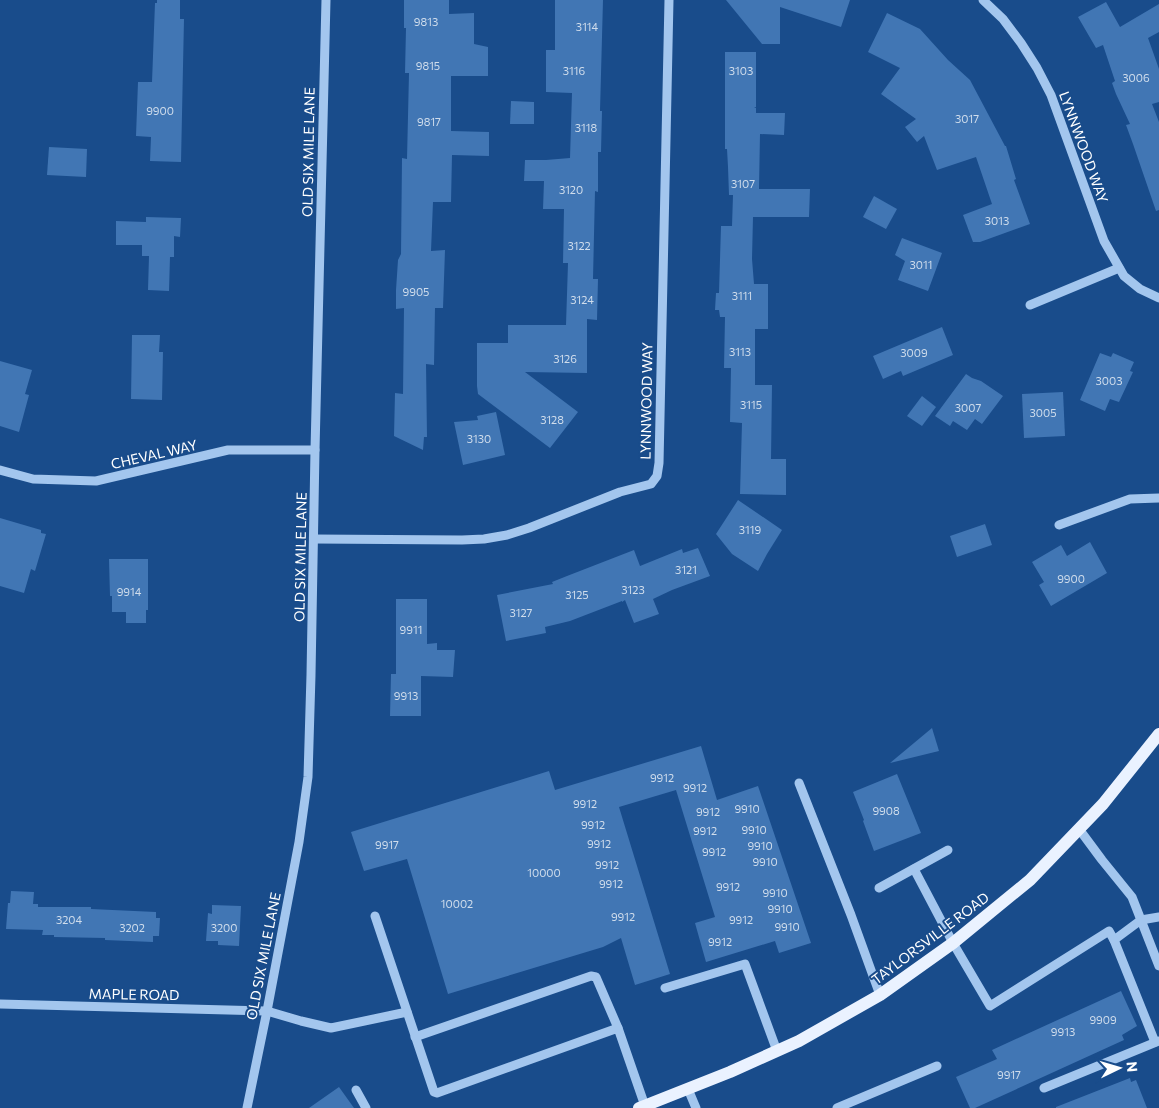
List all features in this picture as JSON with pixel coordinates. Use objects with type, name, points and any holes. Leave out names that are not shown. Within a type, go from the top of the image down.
[{"type":"main road","name":"TAYLORSVILLE ROAD","points":[[642,1107],[730,1072],[799,1041],[880,995],[953,943],[1030,880],[1103,804],[1159,734]]},
{"type":"street","name":"OLD SIX MILE LANE","points":[[247,1108],[299,842],[308,777],[326,0]]},
{"type":"street","name":"LYNNWOOD WAY","points":[[314,539],[462,540],[507,535],[620,492],[651,484],[657,476],[659,463],[669,0]]},
{"type":"street","name":"LYNNWOOD WAY","points":[[984,0],[1003,20],[1038,68],[1051,95],[1104,240],[1119,268],[1124,276],[1140,289],[1159,298]]},
{"type":"street","points":[[1030,305],[1119,268]]},
{"type":"street","name":"CHEVAL WAY","points":[[0,470],[33,479],[96,481],[228,450],[315,450]]},
{"type":"street","points":[[1058,525],[1130,499],[1159,498]]},
{"type":"street","points":[[799,783],[880,995]]},
{"type":"street","points":[[1079,829],[1132,897],[1159,966]]},
{"type":"street","points":[[879,888],[948,850]]},
{"type":"street","points":[[914,869],[953,943],[990,1006],[1109,931],[1157,1042],[1044,1088]]},
{"type":"street","points":[[374,916],[434,1092],[438,1093],[618,1028]]},
{"type":"street","points":[[1114,940],[1141,920],[1159,917]]},
{"type":"street","points":[[665,988],[745,964],[777,1050]]},
{"type":"street","points":[[415,1037],[591,976],[596,977],[618,1028],[642,1107]]},
{"type":"street","name":"MAPLE ROAD","points":[[0,1004],[267,1011],[331,1028],[407,1012]]},
{"type":"street","points":[[838,1108],[937,1066]]},
{"type":"street","points":[[688,1089],[696,1108]]},
{"type":"street","points":[[356,1090],[366,1108]]},
{"type":"building","points":[[157,0],[180,0],[180,19],[184,19],[181,162],[150,161],[151,137],[136,136],[138,82],[152,82],[155,3],[157,3]]},
{"type":"building","points":[[404,0],[449,0],[449,14],[474,13],[474,44],[488,47],[488,76],[451,76],[451,131],[489,132],[489,156],[452,155],[451,202],[433,202],[431,251],[445,250],[443,308],[435,308],[434,365],[426,364],[427,437],[424,437],[423,450],[394,436],[395,393],[403,394],[404,308],[396,309],[396,290],[398,260],[401,254],[402,158],[407,159],[409,73],[405,73],[406,28],[404,28]]},
{"type":"building","points":[[555,0],[603,0],[600,111],[602,111],[601,152],[598,152],[598,192],[595,191],[593,279],[598,279],[597,320],[587,319],[587,373],[525,372],[578,412],[550,448],[478,394],[477,343],[508,343],[508,325],[566,325],[568,263],[563,263],[564,209],[543,209],[544,181],[524,181],[525,160],[570,158],[572,93],[546,92],[546,50],[555,50]]},
{"type":"building","points":[[726,0],[850,0],[841,27],[780,7],[780,44],[762,44]]},
{"type":"building","points":[[1106,2],[1120,27],[1159,4],[1159,32],[1148,38],[1159,69],[1159,102],[1152,104],[1159,122],[1159,210],[1156,211],[1126,125],[1130,124],[1112,83],[1115,81],[1103,45],[1096,48],[1078,17]]},
{"type":"building","points":[[887,13],[920,29],[948,60],[970,80],[1006,146],[1016,179],[1014,180],[1030,224],[980,242],[973,242],[963,215],[992,204],[976,157],[937,170],[924,136],[917,142],[905,127],[916,119],[881,94],[900,68],[868,52]]},
{"type":"building","points":[[725,52],[756,52],[756,107],[754,108],[756,108],[756,113],[785,113],[784,135],[760,134],[759,189],[810,189],[809,217],[753,217],[752,259],[754,284],[768,284],[768,329],[755,329],[755,385],[772,385],[771,459],[786,459],[786,495],[740,494],[742,423],[730,422],[731,368],[724,368],[725,317],[720,317],[719,310],[715,310],[716,293],[719,293],[721,226],[732,226],[733,195],[729,195],[727,149],[725,149]]},
{"type":"building","points":[[511,101],[534,102],[534,124],[510,124]]},
{"type":"building","points":[[49,147],[87,149],[86,177],[47,175]]},
{"type":"building","points":[[874,196],[897,209],[886,229],[863,217]]},
{"type":"building","points":[[146,217],[181,218],[180,237],[174,236],[174,257],[170,257],[169,291],[148,290],[149,256],[142,256],[142,245],[116,245],[116,221],[146,222]]},
{"type":"building","points":[[902,238],[942,253],[928,291],[898,280],[905,261],[895,255]]},
{"type":"building","points":[[942,327],[953,355],[903,376],[901,371],[883,379],[873,356]]},
{"type":"building","points":[[132,335],[160,335],[159,352],[163,352],[162,400],[131,399]]},
{"type":"building","points":[[1100,353],[1111,357],[1113,353],[1134,362],[1130,371],[1133,372],[1119,402],[1110,399],[1105,411],[1080,400]]},
{"type":"building","points":[[0,361],[32,370],[25,394],[29,395],[19,432],[0,426]]},
{"type":"building","points":[[966,374],[981,381],[1003,396],[982,424],[975,419],[967,430],[953,421],[950,426],[935,416]]},
{"type":"building","points":[[1063,392],[1065,436],[1024,438],[1022,394]]},
{"type":"building","points":[[922,396],[936,407],[922,426],[907,416]]},
{"type":"building","points":[[496,412],[505,455],[463,465],[454,422],[478,420],[477,416]]},
{"type":"building","points":[[738,500],[782,530],[758,571],[732,554],[716,534]]},
{"type":"building","points":[[0,518],[41,530],[41,533],[46,534],[35,571],[31,569],[24,593],[0,586]]},
{"type":"building","points":[[985,524],[992,545],[957,557],[950,536]]},
{"type":"building","points":[[1090,542],[1107,573],[1051,606],[1039,585],[1044,582],[1032,562],[1061,545],[1067,556]]},
{"type":"building","points":[[698,548],[710,576],[653,599],[659,614],[634,623],[625,600],[570,621],[545,627],[546,633],[506,641],[497,595],[553,584],[552,582],[634,550],[640,566],[682,549],[683,553]]},
{"type":"building","points":[[109,559],[148,559],[148,610],[146,610],[146,623],[126,623],[126,612],[112,612]]},
{"type":"building","points":[[396,599],[427,599],[427,644],[437,643],[437,650],[455,650],[453,677],[421,676],[421,716],[390,716],[391,674],[396,674]]},
{"type":"building","points":[[932,728],[939,751],[890,763]]},
{"type":"building","points":[[701,746],[717,800],[758,786],[811,943],[779,953],[775,941],[706,962],[695,923],[715,917],[676,790],[619,807],[670,974],[635,985],[621,938],[603,947],[448,994],[407,859],[364,871],[351,832],[549,771],[555,790]]},
{"type":"building","points":[[897,774],[921,833],[874,851],[853,792]]},
{"type":"building","points":[[11,891],[34,892],[33,904],[38,904],[38,907],[91,907],[91,909],[156,912],[156,918],[160,918],[159,936],[153,936],[153,942],[105,940],[105,938],[54,937],[54,935],[42,935],[43,930],[6,929]]},
{"type":"building","points":[[212,905],[241,906],[239,946],[218,945],[218,941],[206,941],[208,913],[212,914]]},
{"type":"building","points":[[1121,991],[1137,1026],[1122,1035],[1124,1040],[975,1108],[970,1108],[956,1077],[997,1059],[992,1050]]},
{"type":"building","points":[[1130,1078],[1131,1082],[1136,1080],[1147,1108],[1056,1108],[1056,1107]]},
{"type":"building","points":[[339,1087],[354,1108],[309,1108]]}]
